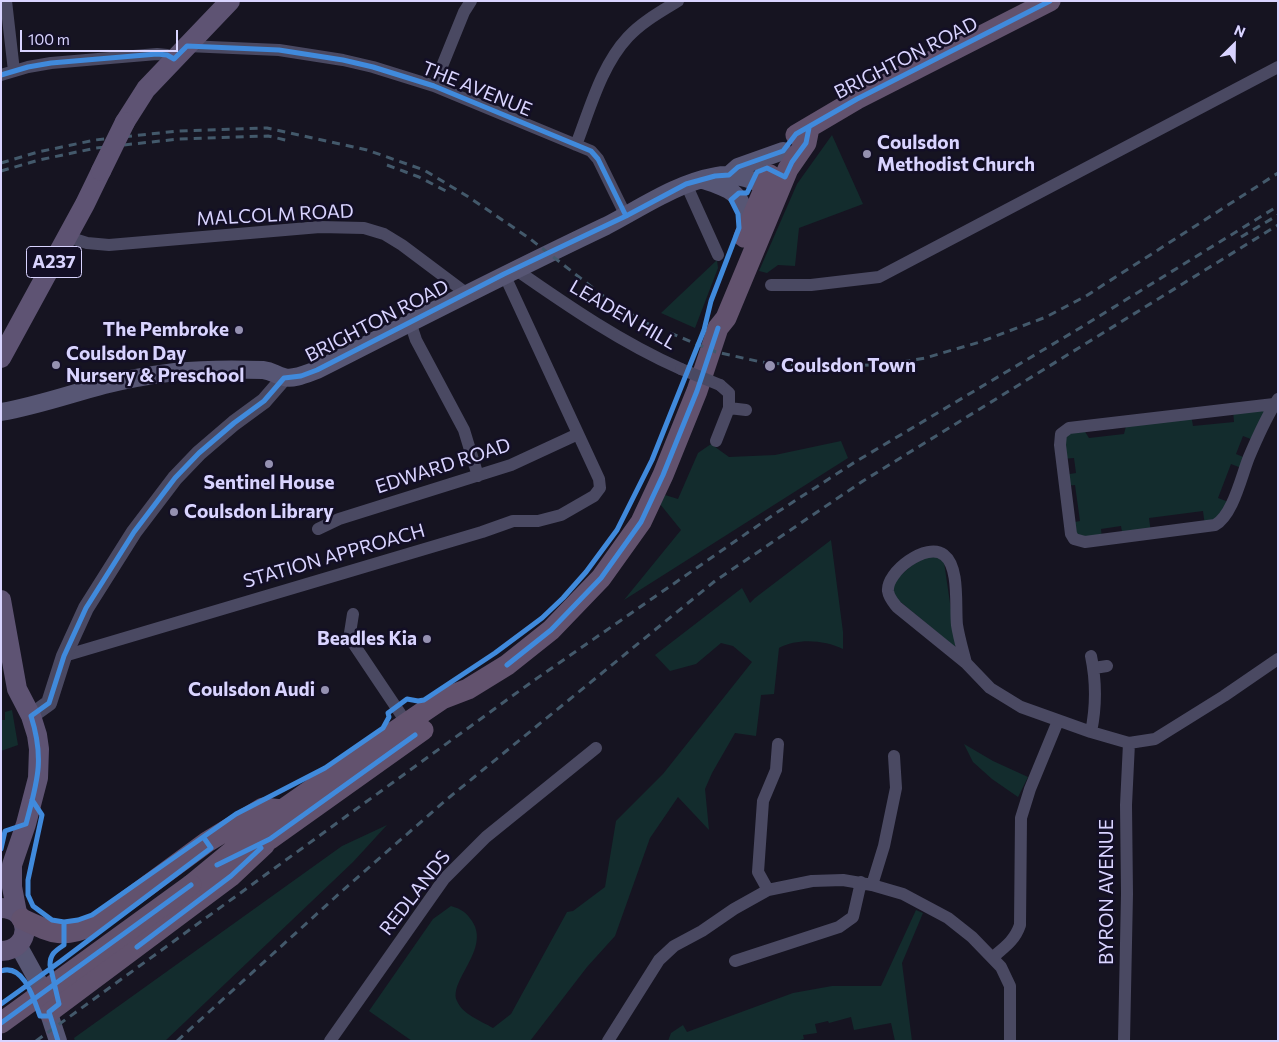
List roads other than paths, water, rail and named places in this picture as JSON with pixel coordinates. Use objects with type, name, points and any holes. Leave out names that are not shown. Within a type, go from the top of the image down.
[{"type":"highway","name":"BRIGHTON ROAD","points":[[783,151],[796,134],[857,99],[1050,1]]},
{"type":"highway","points":[[49,1012],[231,876],[270,839],[411,730],[442,699],[468,689],[507,665],[551,630],[601,578],[641,522],[663,475],[697,391],[718,328],[719,315],[728,282],[748,225],[771,188],[788,169],[806,143],[809,128]]},
{"type":"highway","points":[[718,328],[726,318],[783,151]]},
{"type":"highway","points":[[1,1023],[191,885],[282,810],[411,730]]},
{"type":"highway","points":[[9,911],[54,932],[64,934],[79,931],[94,924],[207,842],[263,808],[282,810]]},
{"type":"highway","points":[[217,865],[270,839]]},
{"type":"main road","name":"A237","points":[[3,359],[68,237],[125,122],[146,90],[230,1]]},
{"type":"main road","name":"BRIGHTON ROAD","points":[[729,175],[738,167],[783,151]]},
{"type":"main road","name":"BRIGHTON ROAD","points":[[284,378],[301,376],[317,370],[509,272],[694,182],[729,175],[739,176],[771,188]]},
{"type":"main road","points":[[694,182],[724,187],[734,193],[741,202],[748,225]]},
{"type":"main road","points":[[1,398],[9,410],[136,377],[197,370],[262,370],[272,371],[284,378]]},
{"type":"main road","points":[[1,600],[17,689],[31,716],[37,734],[39,749],[39,769],[28,816],[7,872],[12,887],[9,911],[25,930],[22,941],[10,948],[39,983],[58,1041]]},
{"type":"street","points":[[6,1],[14,71]]},
{"type":"street","points":[[434,86],[464,12],[471,1]]},
{"type":"street","points":[[576,144],[605,71],[615,53],[628,37],[643,24],[678,1]]},
{"type":"street","name":"THE AVENUE","points":[[1,75],[51,63],[149,54],[167,55],[180,52],[279,50],[373,67],[434,86],[594,153],[626,216]]},
{"type":"street","points":[[771,285],[785,280],[811,286],[879,277],[1278,68]]},
{"type":"street","points":[[694,182],[718,255]]},
{"type":"street","name":"MALCOLM ROAD","points":[[68,237],[87,244],[109,245],[320,228],[364,228],[384,234],[402,245],[466,294]]},
{"type":"street","points":[[509,272],[578,434]]},
{"type":"street","name":"LEADEN HILL","points":[[509,272],[652,355],[720,385],[729,393],[729,408]]},
{"type":"street","points":[[410,322],[416,340],[464,430],[478,476]]},
{"type":"street","points":[[31,716],[49,702],[64,656],[99,585],[130,538],[171,483],[216,438],[264,401],[284,378]]},
{"type":"street","points":[[1276,402],[1248,459],[1221,522],[1215,525],[1085,542],[1074,539],[1071,534],[1060,445],[1061,434],[1069,428],[1191,415],[1276,402]]},
{"type":"street","points":[[716,441],[729,408],[746,410]]},
{"type":"street","name":"EDWARD ROAD","points":[[318,529],[339,519],[511,465],[578,434]]},
{"type":"street","name":"STATION APPROACH","points":[[64,656],[482,532],[513,521],[550,519],[561,515],[594,496],[600,488],[599,479],[578,434]]},
{"type":"street","points":[[966,663],[957,625],[953,570],[950,562],[944,554],[935,551],[924,551],[915,556],[894,574],[889,582],[890,599],[897,607],[966,663],[990,688],[1021,707],[1091,732],[1128,743],[1155,739],[1224,696],[1278,659]]},
{"type":"street","points":[[353,614],[350,633],[353,643],[411,730]]},
{"type":"street","points":[[1091,732],[1095,715],[1092,662],[1107,666]]},
{"type":"street","points":[[993,957],[1012,941],[1020,925],[1021,818],[1030,789],[1058,721]]},
{"type":"street","name":"BYRON AVENUE","points":[[1124,1041],[1128,743]]},
{"type":"street","points":[[768,890],[758,872],[761,827],[763,801],[776,770],[778,744]]},
{"type":"street","name":"REDLANDS","points":[[330,1041],[444,879],[486,836],[596,748]]},
{"type":"street","points":[[735,960],[839,928],[852,917],[884,846],[896,788],[894,756]]},
{"type":"street","points":[[608,1041],[660,960],[674,946],[768,890],[812,881],[843,880],[867,884],[903,894],[948,918],[972,936],[1001,967],[1010,986],[1010,1041]]},
{"type":"railway","points":[[1,163],[38,152],[95,140],[178,131],[267,128],[367,150],[424,170],[467,196],[529,238],[611,302],[646,323],[716,352],[761,362],[827,368],[896,363],[925,358],[980,342],[1046,317],[1086,296],[1278,173]]},
{"type":"railway","points":[[1,171],[39,160],[96,148],[179,139],[268,136],[290,141]]},
{"type":"railway","points":[[387,165],[419,177],[446,191]]},
{"type":"railway","points":[[36,1041],[533,681],[776,513],[855,462],[1080,328],[1278,206]]},
{"type":"railway","points":[[1241,237],[1278,215]]},
{"type":"railway","points":[[177,1041],[342,891],[446,800],[715,581],[863,481],[1278,225]]},
{"type":"place","name":"Coulsdon Methodist Church","points":[[867,154]]},
{"type":"place","name":"The Pembroke","points":[[239,330]]},
{"type":"place","name":"Coulsdon Day Nursery & Preschool","points":[[56,365]]},
{"type":"place","name":"Coulsdon Town","points":[[770,366]]},
{"type":"place","name":"Sentinel House","points":[[269,464]]},
{"type":"place","name":"Coulsdon Library","points":[[174,512]]},
{"type":"place","name":"Beadles Kia","points":[[427,639]]},
{"type":"place","name":"Coulsdon Audi","points":[[325,690]]}]
